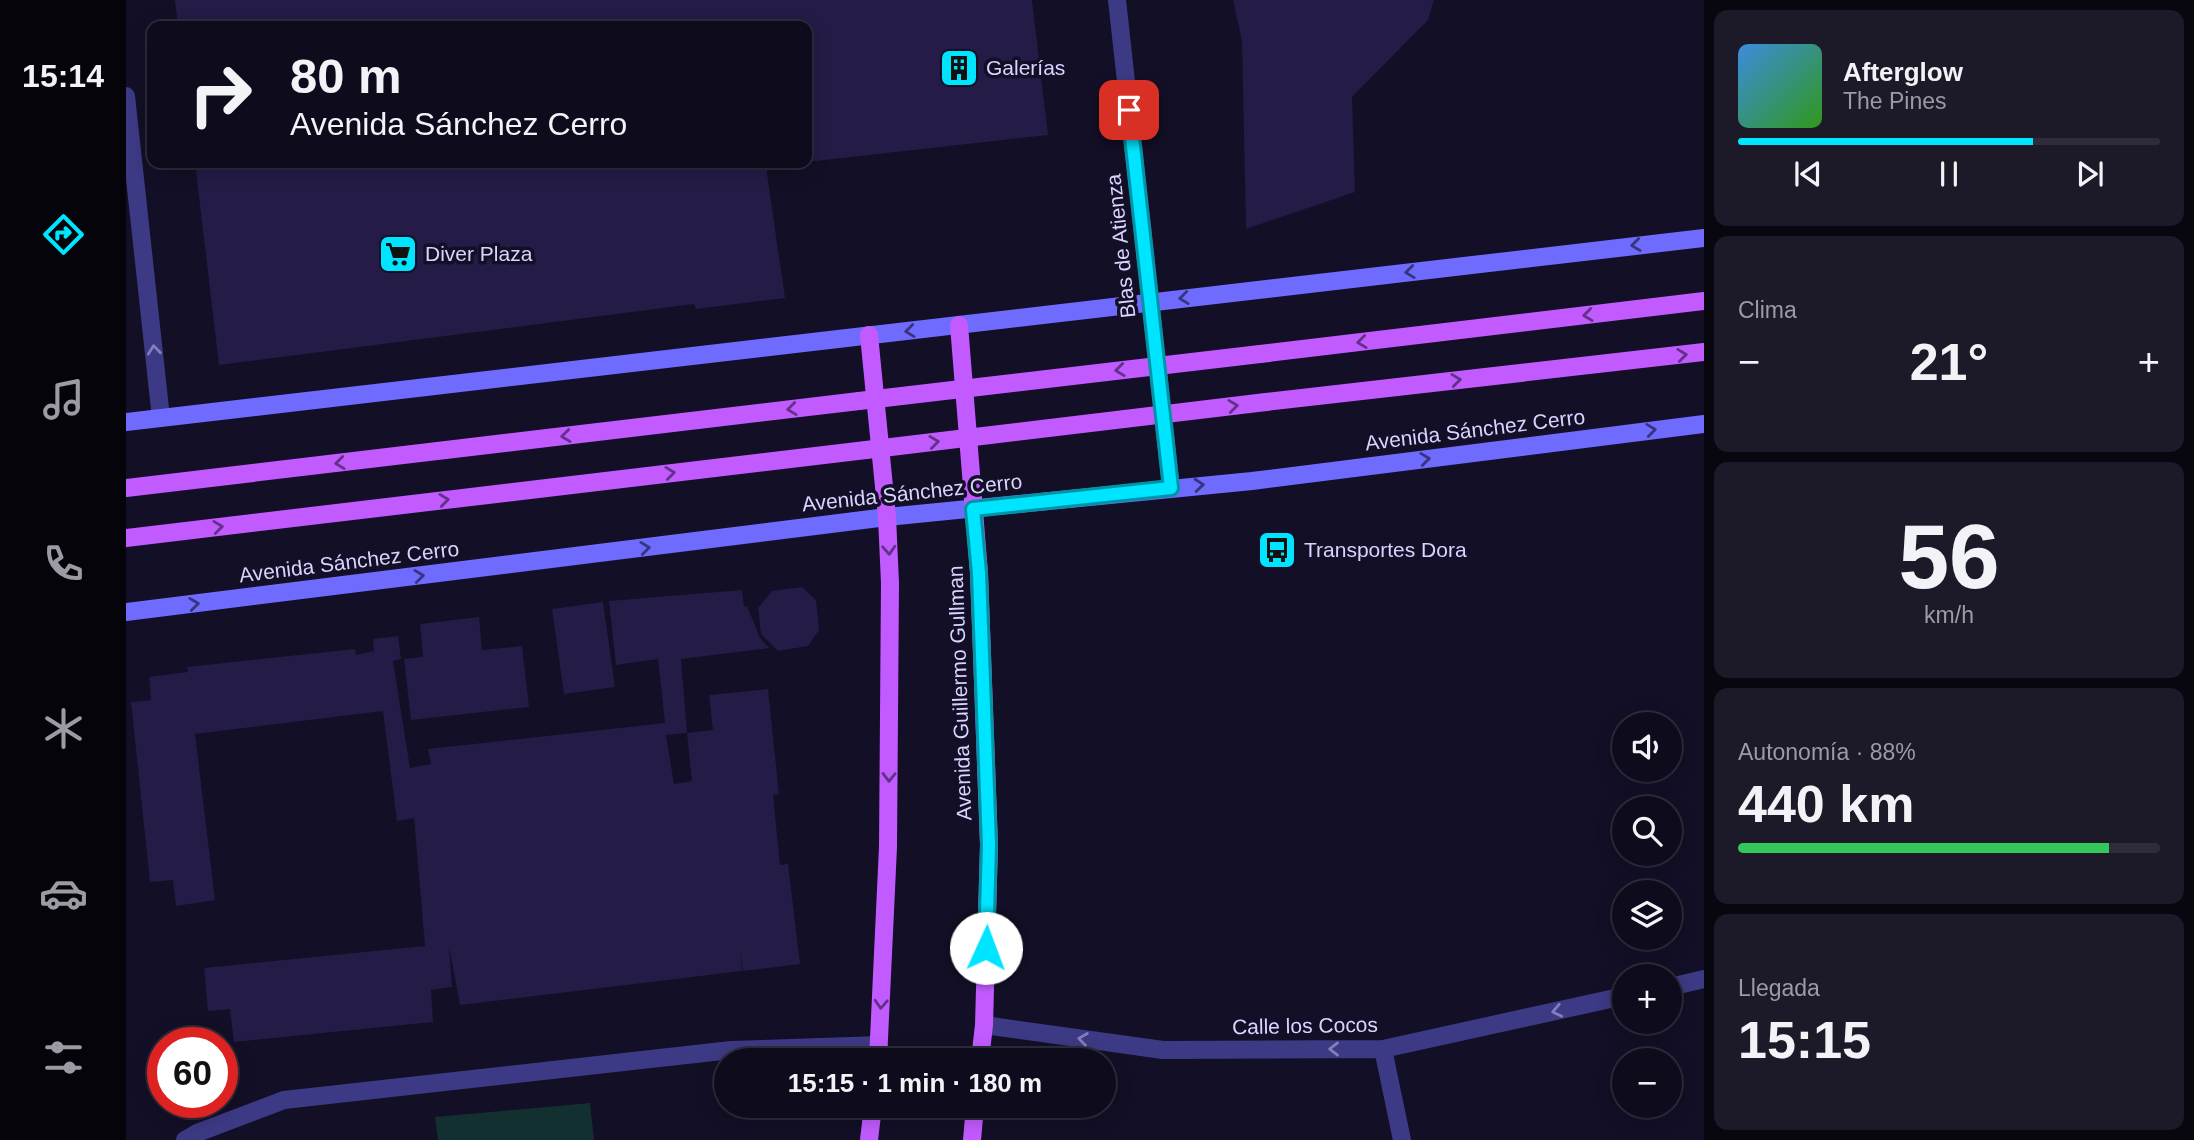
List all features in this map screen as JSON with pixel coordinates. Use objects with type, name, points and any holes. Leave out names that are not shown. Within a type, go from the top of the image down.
[{"type":"main road","points":[[126,422],[1704,237]]},
{"type":"main road","points":[[126,488],[1704,301]]},
{"type":"main road","name":"Avenida Guillermo Gullman","points":[[959,325],[979,573],[989,845],[981,1048]]},
{"type":"main road","points":[[869,335],[887,517],[890,583],[888,848],[878,1048]]},
{"type":"main road","points":[[126,538],[1704,352]]},
{"type":"main road","name":"Avenida Sánchez Cerro","points":[[126,612],[887,517],[1252,481],[1704,424]]},
{"type":"main road","points":[[869,1140],[872,1118]]},
{"type":"main road","points":[[972,1140],[974,1118]]},
{"type":"street","name":"Blas de Atienza","points":[[1116,0],[1171,488]]},
{"type":"street","points":[[126,96],[161,418]]},
{"type":"street","points":[[1682,984],[1704,979]]},
{"type":"street","name":"Calle los Cocos","points":[[984,1025],[1163,1050],[1383,1049],[1612,999]]},
{"type":"street","points":[[1383,1049],[1402,1140]]},
{"type":"street","points":[[185,1140],[284,1100],[714,1052]]},
{"type":"green space","points":[[590,1103],[594,1140],[438,1140],[435,1117]]},
{"type":"building","points":[[175,0],[1032,0],[1048,135],[812,161],[812,21],[177,21]]},
{"type":"building","points":[[1233,0],[1434,0],[1428,20],[1352,97],[1355,192],[1246,229],[1242,41]]},
{"type":"building","name":"Diver Plaza","points":[[196,168],[766,168],[785,298],[696,309],[694,304],[219,365]]},
{"type":"building","points":[[802,587],[816,600],[819,630],[808,646],[778,651],[761,634],[758,608],[772,591]]},
{"type":"building","points":[[742,590],[744,607],[747,606],[760,638],[769,648],[681,659],[687,733],[713,730],[709,695],[768,689],[779,794],[773,795],[780,865],[788,864],[800,964],[743,971],[740,951],[742,971],[460,1005],[449,946],[452,987],[431,990],[433,1022],[238,1042],[238,1027],[232,1027],[230,1009],[208,1011],[204,968],[425,946],[414,818],[397,821],[383,711],[195,734],[215,900],[176,906],[173,880],[150,882],[131,702],[151,700],[149,677],[188,672],[187,667],[355,649],[356,655],[374,651],[373,639],[398,636],[401,659],[393,661],[410,768],[431,764],[428,749],[665,723],[658,659],[616,665],[609,601]],"holes":[[[687,733],[692,781],[674,784],[666,735]]]},
{"type":"building","points":[[603,602],[615,687],[564,694],[552,609]]},
{"type":"building","points":[[479,617],[482,650],[522,646],[529,707],[411,720],[404,659],[423,657],[420,624]]},
{"type":"place","name":"Galerías","points":[[959,68]]},
{"type":"place","name":"Diver Plaza","points":[[398,254]]},
{"type":"place","name":"Transportes Dora","points":[[1277,550]]},
{"type":"route","points":[[986,948],[989,845],[979,573],[973,509],[1171,488],[1129,110]]}]
